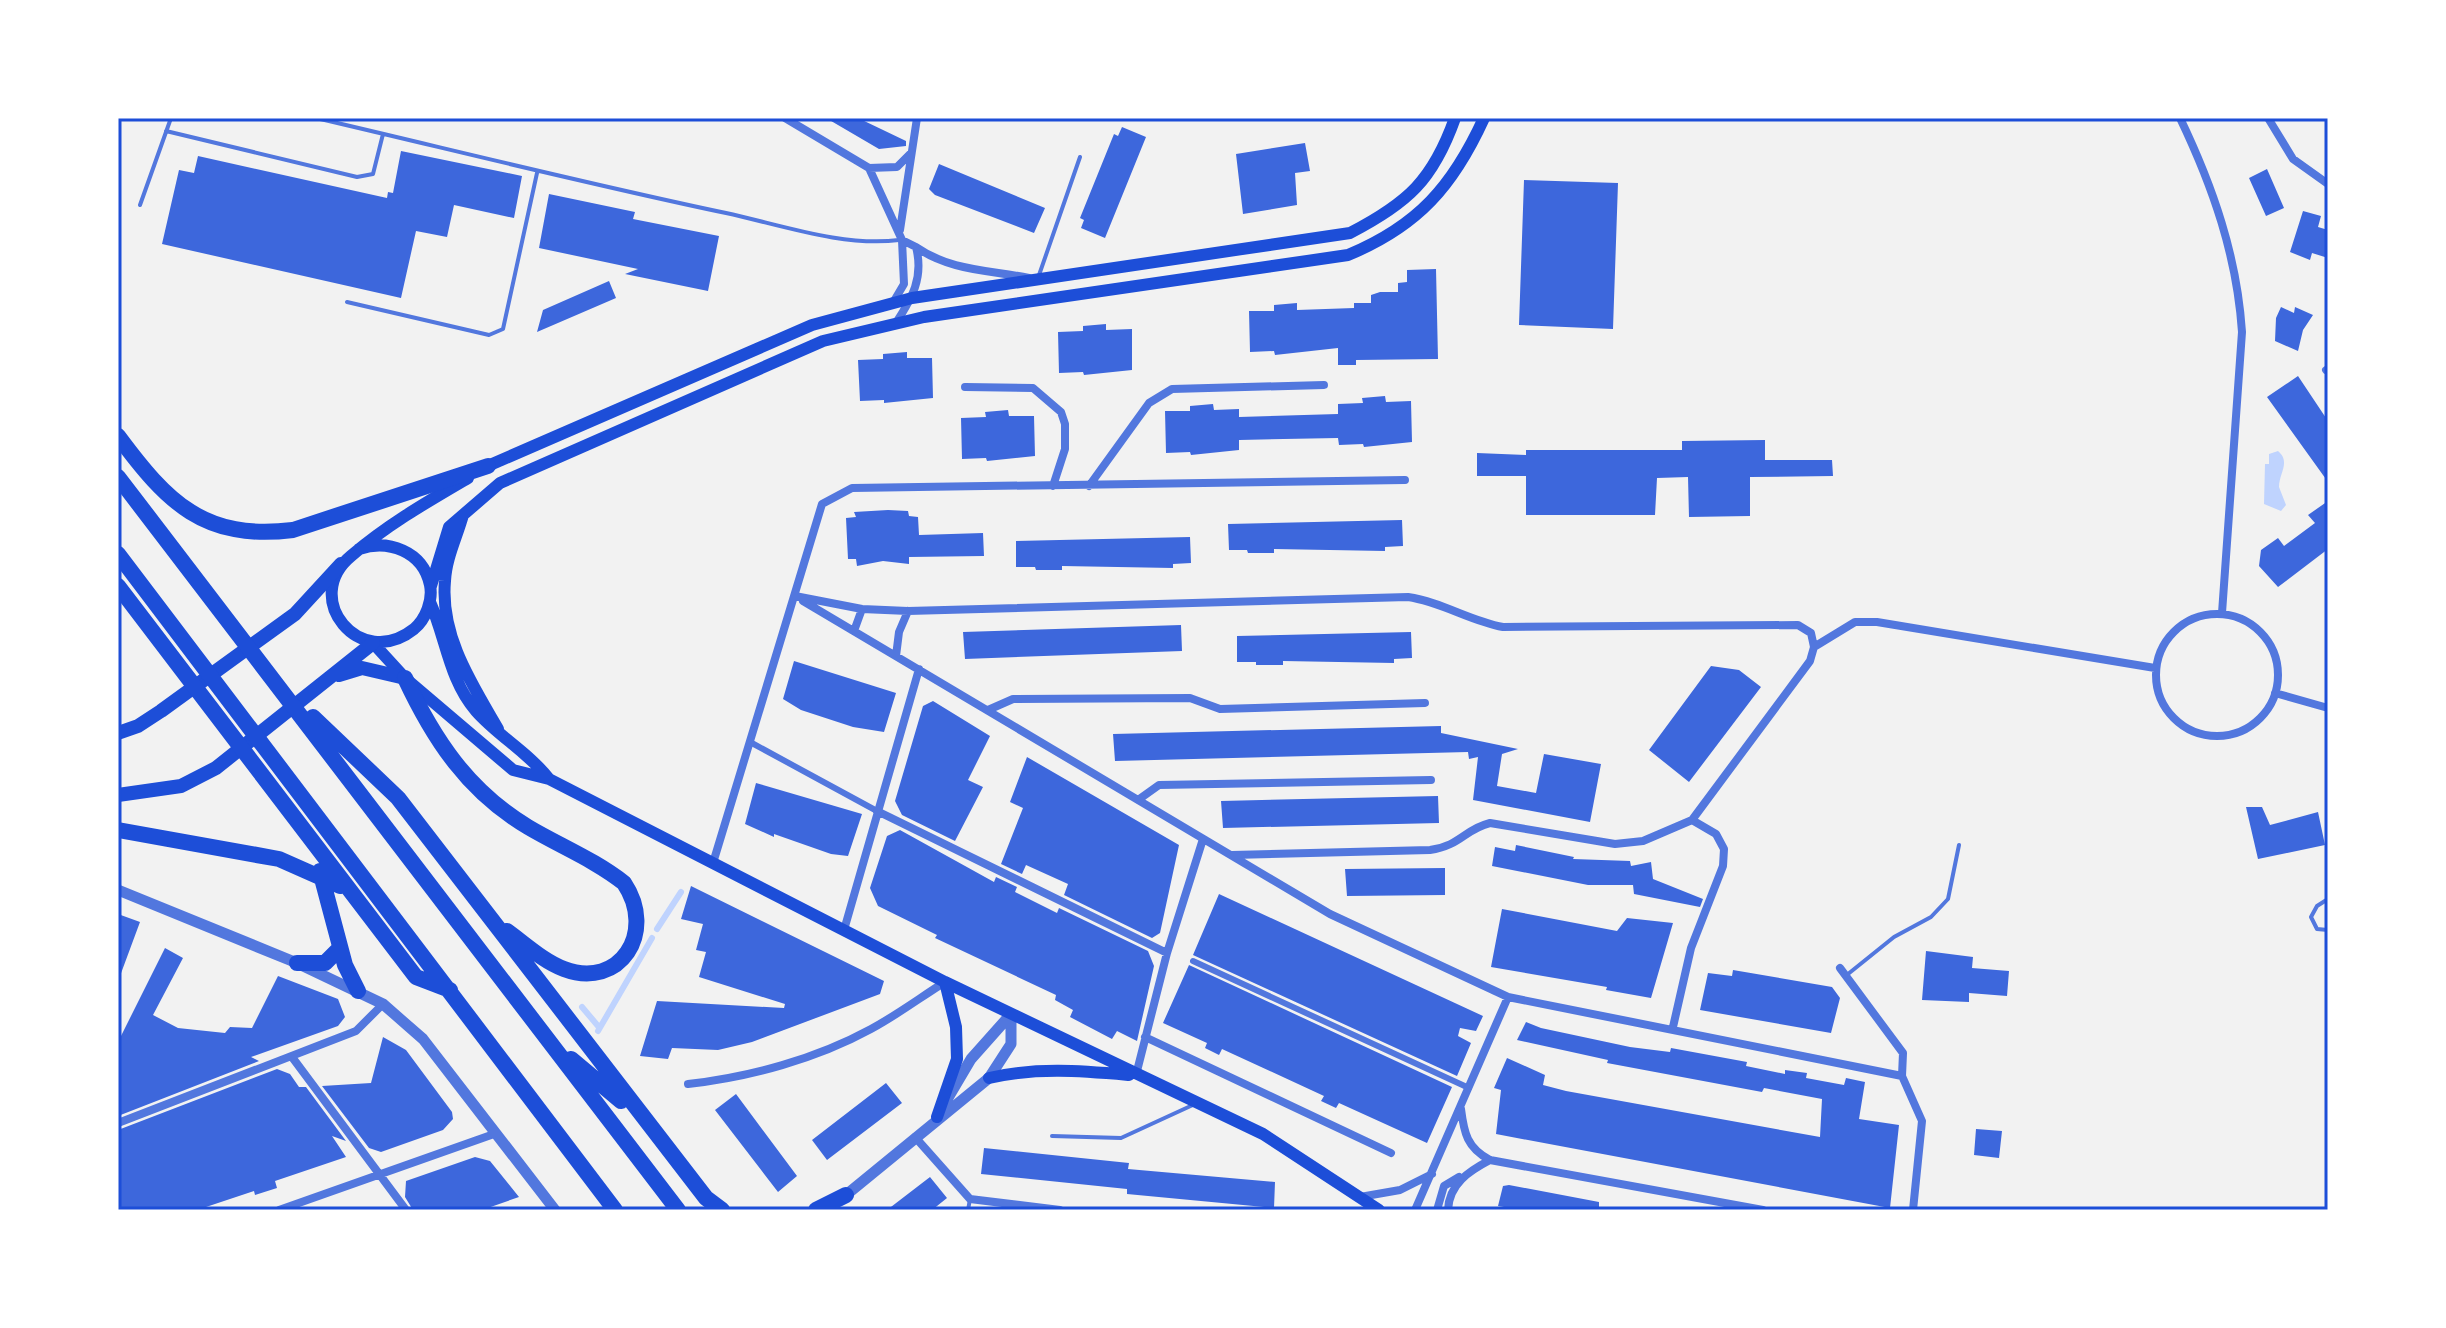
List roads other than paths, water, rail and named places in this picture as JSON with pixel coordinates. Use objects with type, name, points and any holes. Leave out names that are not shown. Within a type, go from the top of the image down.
[{"type":"highway","points":[[118,436],[156,487],[175,503],[209,522],[271,532],[293,530],[488,466]]},
{"type":"highway","points":[[118,477],[678,1210]]},
{"type":"highway","points":[[118,554],[615,1210]]},
{"type":"highway","points":[[118,586],[416,977],[452,991]]},
{"type":"highway","points":[[118,597],[134,606]]},
{"type":"highway","points":[[405,678],[427,726],[471,783],[499,808],[617,878],[635,899],[639,915],[629,950],[602,971],[584,973],[565,970],[544,959],[489,918]]},
{"type":"highway","points":[[276,681],[398,798],[710,1204],[722,1210]]},
{"type":"highway","points":[[118,830],[243,850],[321,875],[349,892]]},
{"type":"highway","points":[[309,839],[340,948],[358,991]]},
{"type":"highway","points":[[297,963],[325,963],[340,948]]},
{"type":"highway","points":[[550,1042],[644,1119]]},
{"type":"highway","points":[[816,1210],[846,1195]]},
{"type":"highway","points":[[826,1210],[846,1195]]},
{"type":"main road","points":[[1442,154],[1446,118]]},
{"type":"main road","points":[[118,733],[138,726],[161,711],[295,614],[341,564],[385,528],[488,466],[812,325],[894,301],[1350,233],[1384,215],[1409,196],[1442,154],[1455,118]]},
{"type":"main road","points":[[118,795],[181,786],[216,768],[373,643],[401,639],[420,624],[430,602],[431,586],[449,527],[500,483],[809,347],[896,323],[1348,255],[1383,240],[1422,212],[1445,187],[1467,155],[1484,118]]},
{"type":"main road","points":[[464,511],[450,553],[444,604],[465,671],[498,729]]},
{"type":"main road","points":[[359,549],[384,544],[398,547],[418,560],[431,586]]},
{"type":"main road","points":[[341,564],[332,583],[334,609],[345,628],[373,643],[405,678],[513,770],[549,779],[945,982],[1136,1076],[1263,1134],[1379,1210]]},
{"type":"main road","points":[[430,602],[459,685],[476,710],[532,757],[549,779]]},
{"type":"main road","points":[[335,676],[362,668],[405,678]]},
{"type":"main road","points":[[937,1117],[957,1059],[956,1027],[945,982]]},
{"type":"main road","points":[[989,1078],[1019,1071],[1066,1070],[1136,1076]]},
{"type":"street","points":[[785,118],[869,168],[897,167],[910,154]]},
{"type":"street","points":[[894,301],[904,284],[901,235],[917,118]]},
{"type":"street","points":[[2180,118],[2224,223],[2240,290],[2242,332],[2222,613]]},
{"type":"street","points":[[2268,118],[2293,159],[2328,184]]},
{"type":"street","points":[[869,168],[901,235],[916,247],[936,260],[958,267],[1038,280]]},
{"type":"street","points":[[896,323],[912,298],[921,273],[916,247]]},
{"type":"street","points":[[1089,486],[1149,403],[1160,394],[1183,387],[1324,385]]},
{"type":"street","points":[[965,387],[1033,388],[1061,412],[1065,424],[1065,449],[1053,486]]},
{"type":"street","points":[[713,863],[822,504],[837,493],[852,488],[1405,480]]},
{"type":"street","points":[[795,596],[862,609],[908,611],[1408,597],[1428,600],[1476,622],[1503,627],[1798,625],[1811,633],[1814,647],[1810,661],[1692,820],[1643,841],[1615,844],[1490,823],[1479,826],[1450,847],[1232,855]]},
{"type":"street","points":[[795,596],[1330,914],[1508,997],[1673,1027],[1902,1076]]},
{"type":"street","points":[[854,631],[862,609]]},
{"type":"street","points":[[896,656],[899,632],[908,611]]},
{"type":"street","points":[[2222,613],[2249,621],[2267,638],[2278,667],[2275,693],[2264,716],[2240,734],[2212,738],[2183,727],[2161,701],[2155,668],[2167,638],[2193,618],[2222,613]]},
{"type":"street","points":[[1814,647],[1855,622],[1877,622],[2155,668]]},
{"type":"street","points":[[844,930],[919,669]]},
{"type":"street","points":[[2275,693],[2328,708]]},
{"type":"street","points":[[988,710],[1013,699],[1190,698],[1220,709],[1425,703]]},
{"type":"street","points":[[750,742],[877,811],[1167,953]]},
{"type":"street","points":[[1138,800],[1159,785],[1431,780]]},
{"type":"street","points":[[1673,1027],[1691,948],[1723,866],[1724,849],[1716,834],[1692,820]]},
{"type":"street","points":[[1136,1076],[1167,953],[1203,839]]},
{"type":"street","points":[[118,890],[297,963],[383,1004],[423,1039],[555,1210]]},
{"type":"street","points":[[1193,961],[1469,1088]]},
{"type":"street","points":[[1843,972],[1903,1053],[1902,1076],[1922,1121],[1913,1210]]},
{"type":"street","points":[[688,1084],[735,1078],[854,1037],[945,982]]},
{"type":"street","points":[[1415,1210],[1508,997]]},
{"type":"street","points":[[118,1123],[356,1031],[383,1004]]},
{"type":"street","points":[[846,1195],[937,1117],[989,1078],[1011,1044],[1011,1014]]},
{"type":"street","points":[[937,1117],[971,1059],[1011,1014]]},
{"type":"street","points":[[1145,1037],[1391,1153]]},
{"type":"street","points":[[292,1057],[406,1210]]},
{"type":"street","points":[[1461,1109],[1465,1137],[1478,1154],[1490,1160],[1763,1210]]},
{"type":"street","points":[[279,1210],[494,1134]]},
{"type":"street","points":[[915,1137],[970,1199],[1060,1210]]},
{"type":"street","points":[[1437,1210],[1444,1186],[1490,1160]]},
{"type":"street","points":[[1448,1210],[1457,1183],[1470,1170]]},
{"type":"street","points":[[1360,1197],[1400,1190],[1433,1173]]},
{"type":"lane","points":[[140,205],[171,118]]},
{"type":"lane","points":[[316,118],[537,173],[866,242],[901,235]]},
{"type":"lane","points":[[166,131],[357,177],[373,174],[383,134]]},
{"type":"lane","points":[[1038,280],[1080,157]]},
{"type":"lane","points":[[347,302],[489,335],[503,329],[537,173]]},
{"type":"lane","points":[[1843,972],[1894,937],[1931,917],[1948,899],[1959,845]]},
{"type":"lane","points":[[2328,899],[2317,906],[2311,917],[2317,929],[2328,930]]},
{"type":"lane","points":[[1052,1136],[1121,1138],[1196,1103]]},
{"type":"lane","points":[[968,1210],[970,1199]]},
{"type":"water","points":[[2278,451],[2284,459],[2279,487],[2286,505],[2281,511],[2264,504],[2265,464],[2269,464],[2269,454]]},
{"type":"waterway","points":[[657,929],[681,892]]},
{"type":"waterway","points":[[598,1031],[652,938]]},
{"type":"waterway","points":[[582,1007],[598,1026]]}]
